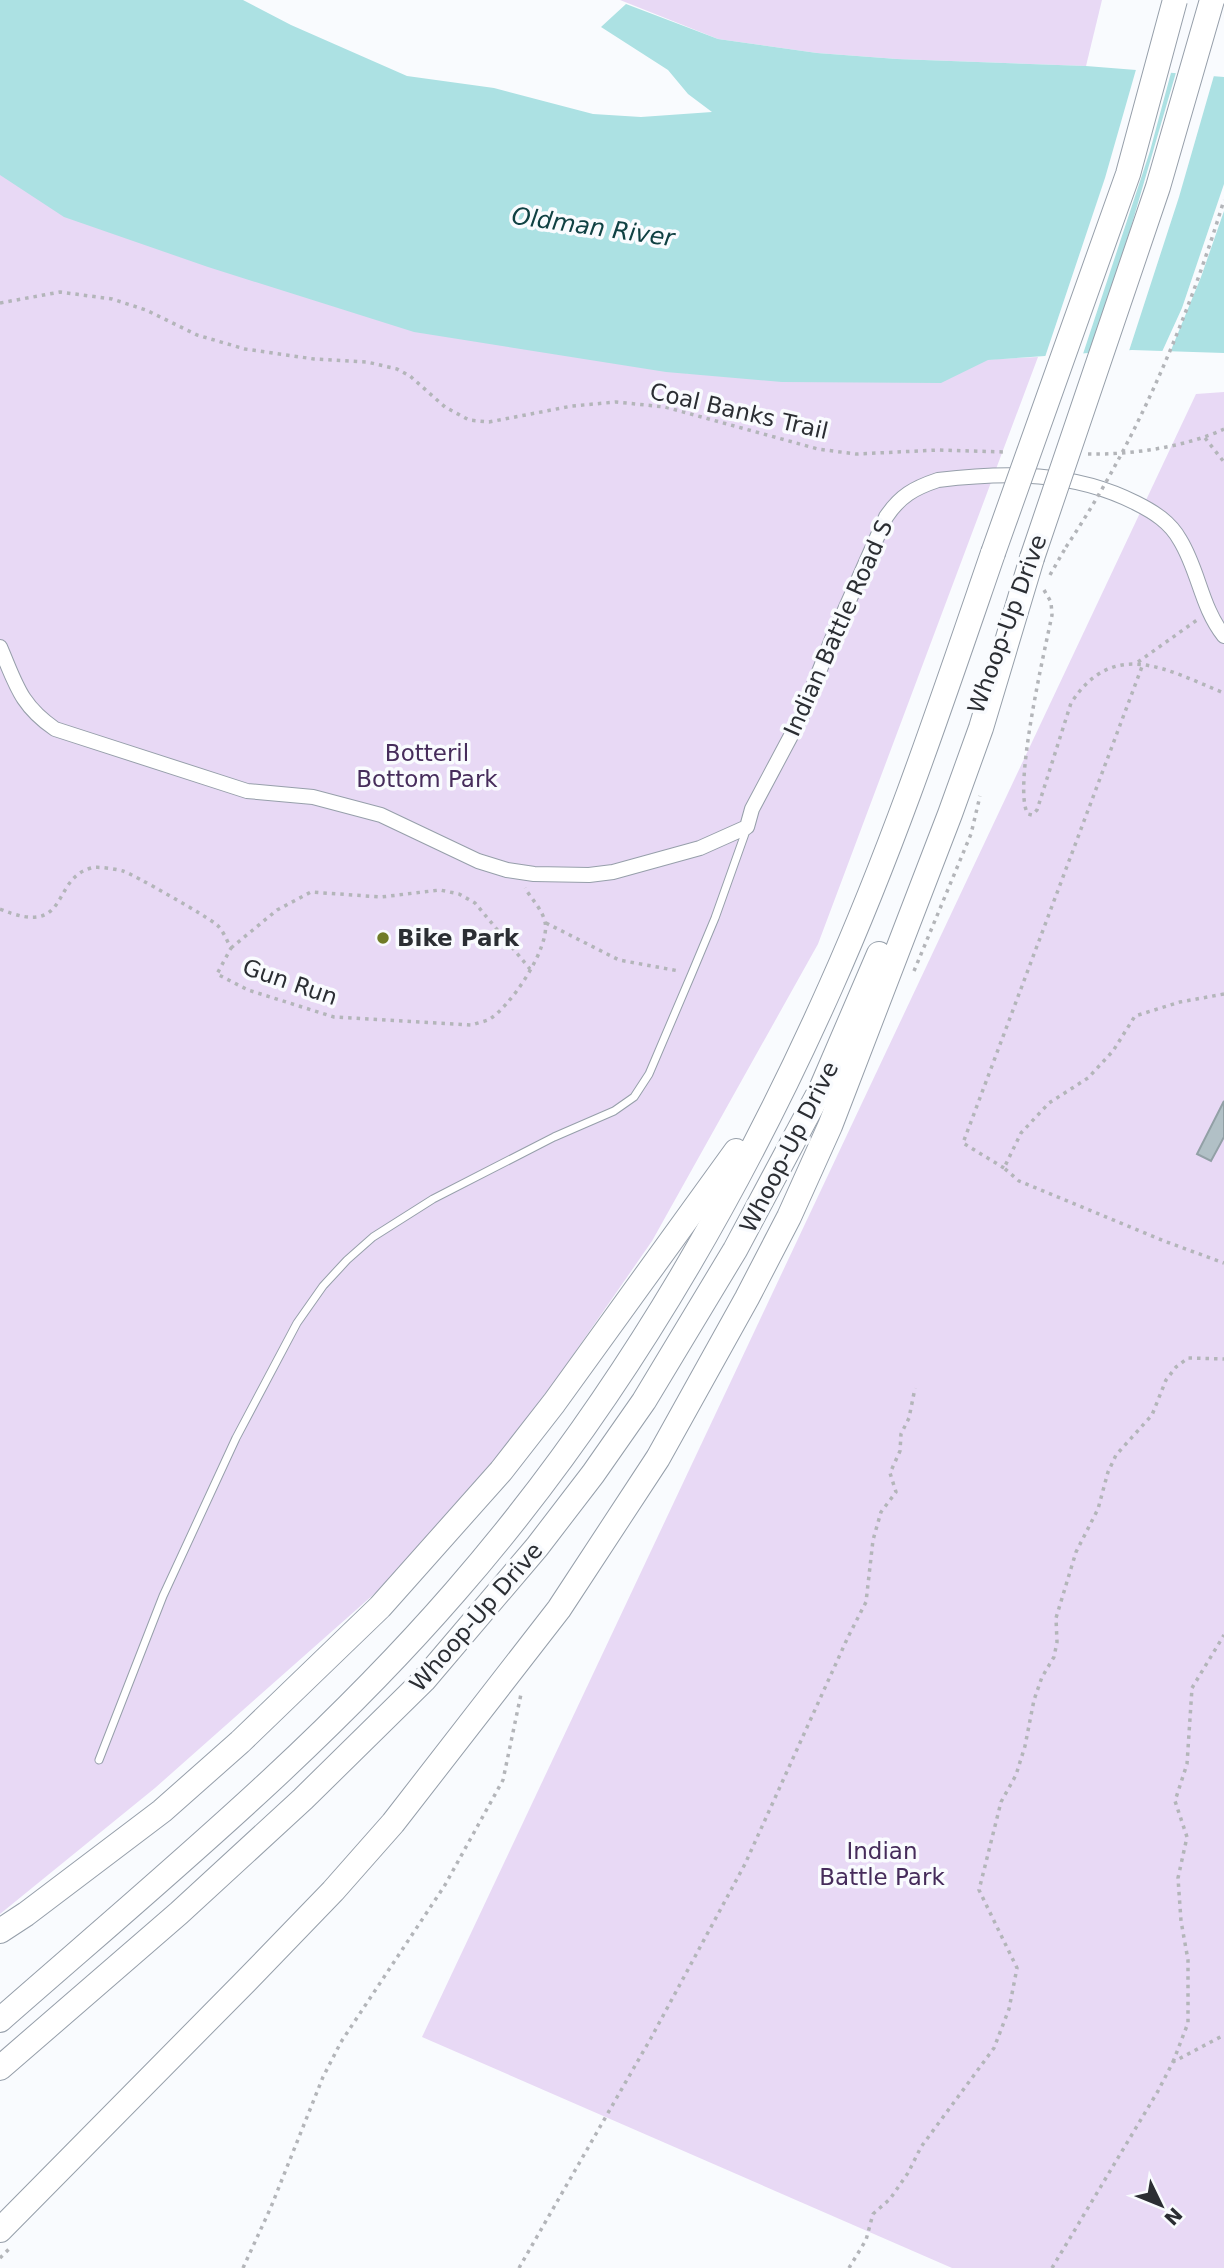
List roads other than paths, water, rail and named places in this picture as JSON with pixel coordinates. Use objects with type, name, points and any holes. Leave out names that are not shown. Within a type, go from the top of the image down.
[{"type":"highway","name":"Whoop-Up Drive","points":[[0,2020],[285,1769],[404,1649],[513,1522],[613,1386],[704,1239],[787,1079],[832,984],[931,733],[1128,174],[1175,0]]},
{"type":"highway","name":"Whoop-Up Drive","points":[[0,2068],[303,1799],[424,1680],[537,1547],[629,1422],[736,1250],[821,1089],[891,923],[1032,558],[1158,187],[1212,0]]},
{"type":"highway","points":[[0,2230],[333,1891],[393,1823],[559,1609],[658,1458],[789,1217],[830,1126],[964,777],[1032,558]]},
{"type":"highway","points":[[0,1931],[162,1811],[240,1742],[380,1607],[501,1471],[554,1403],[787,1079]]},
{"type":"street","name":"Indian Battle Road S","points":[[747,827],[752,808],[802,715],[886,517],[897,501],[912,489],[938,480],[998,474],[1048,475],[1109,491],[1152,511],[1164,520],[1181,541],[1208,612],[1224,636]]},
{"type":"street","points":[[0,647],[22,698],[39,718],[55,729],[247,791],[313,797],[381,815],[478,861],[507,870],[534,874],[589,875],[613,872],[700,848],[747,827]]},
{"type":"lane","points":[[99,1760],[163,1596],[236,1438],[297,1323],[323,1286],[373,1237],[433,1199],[554,1137],[614,1111],[634,1097],[649,1074],[692,973],[715,918],[747,827]]},
{"type":"water","name":"Oldman River","points":[[0,0],[243,0],[291,25],[407,76],[494,88],[593,114],[641,117],[712,112],[688,94],[668,70],[601,27],[626,4],[718,39],[817,53],[897,59],[1086,66],[1224,77],[1224,353],[1132,350],[988,360],[941,383],[782,382],[666,372],[414,332],[208,267],[64,217],[0,175]]},
{"type":"place","name":"Bike Park","points":[[383,938]]},
{"type":"park label","name":"Botteril Bottom Park","points":[[427,766]]},
{"type":"park label","name":"Indian Battle Park","points":[[882,1864]]}]
